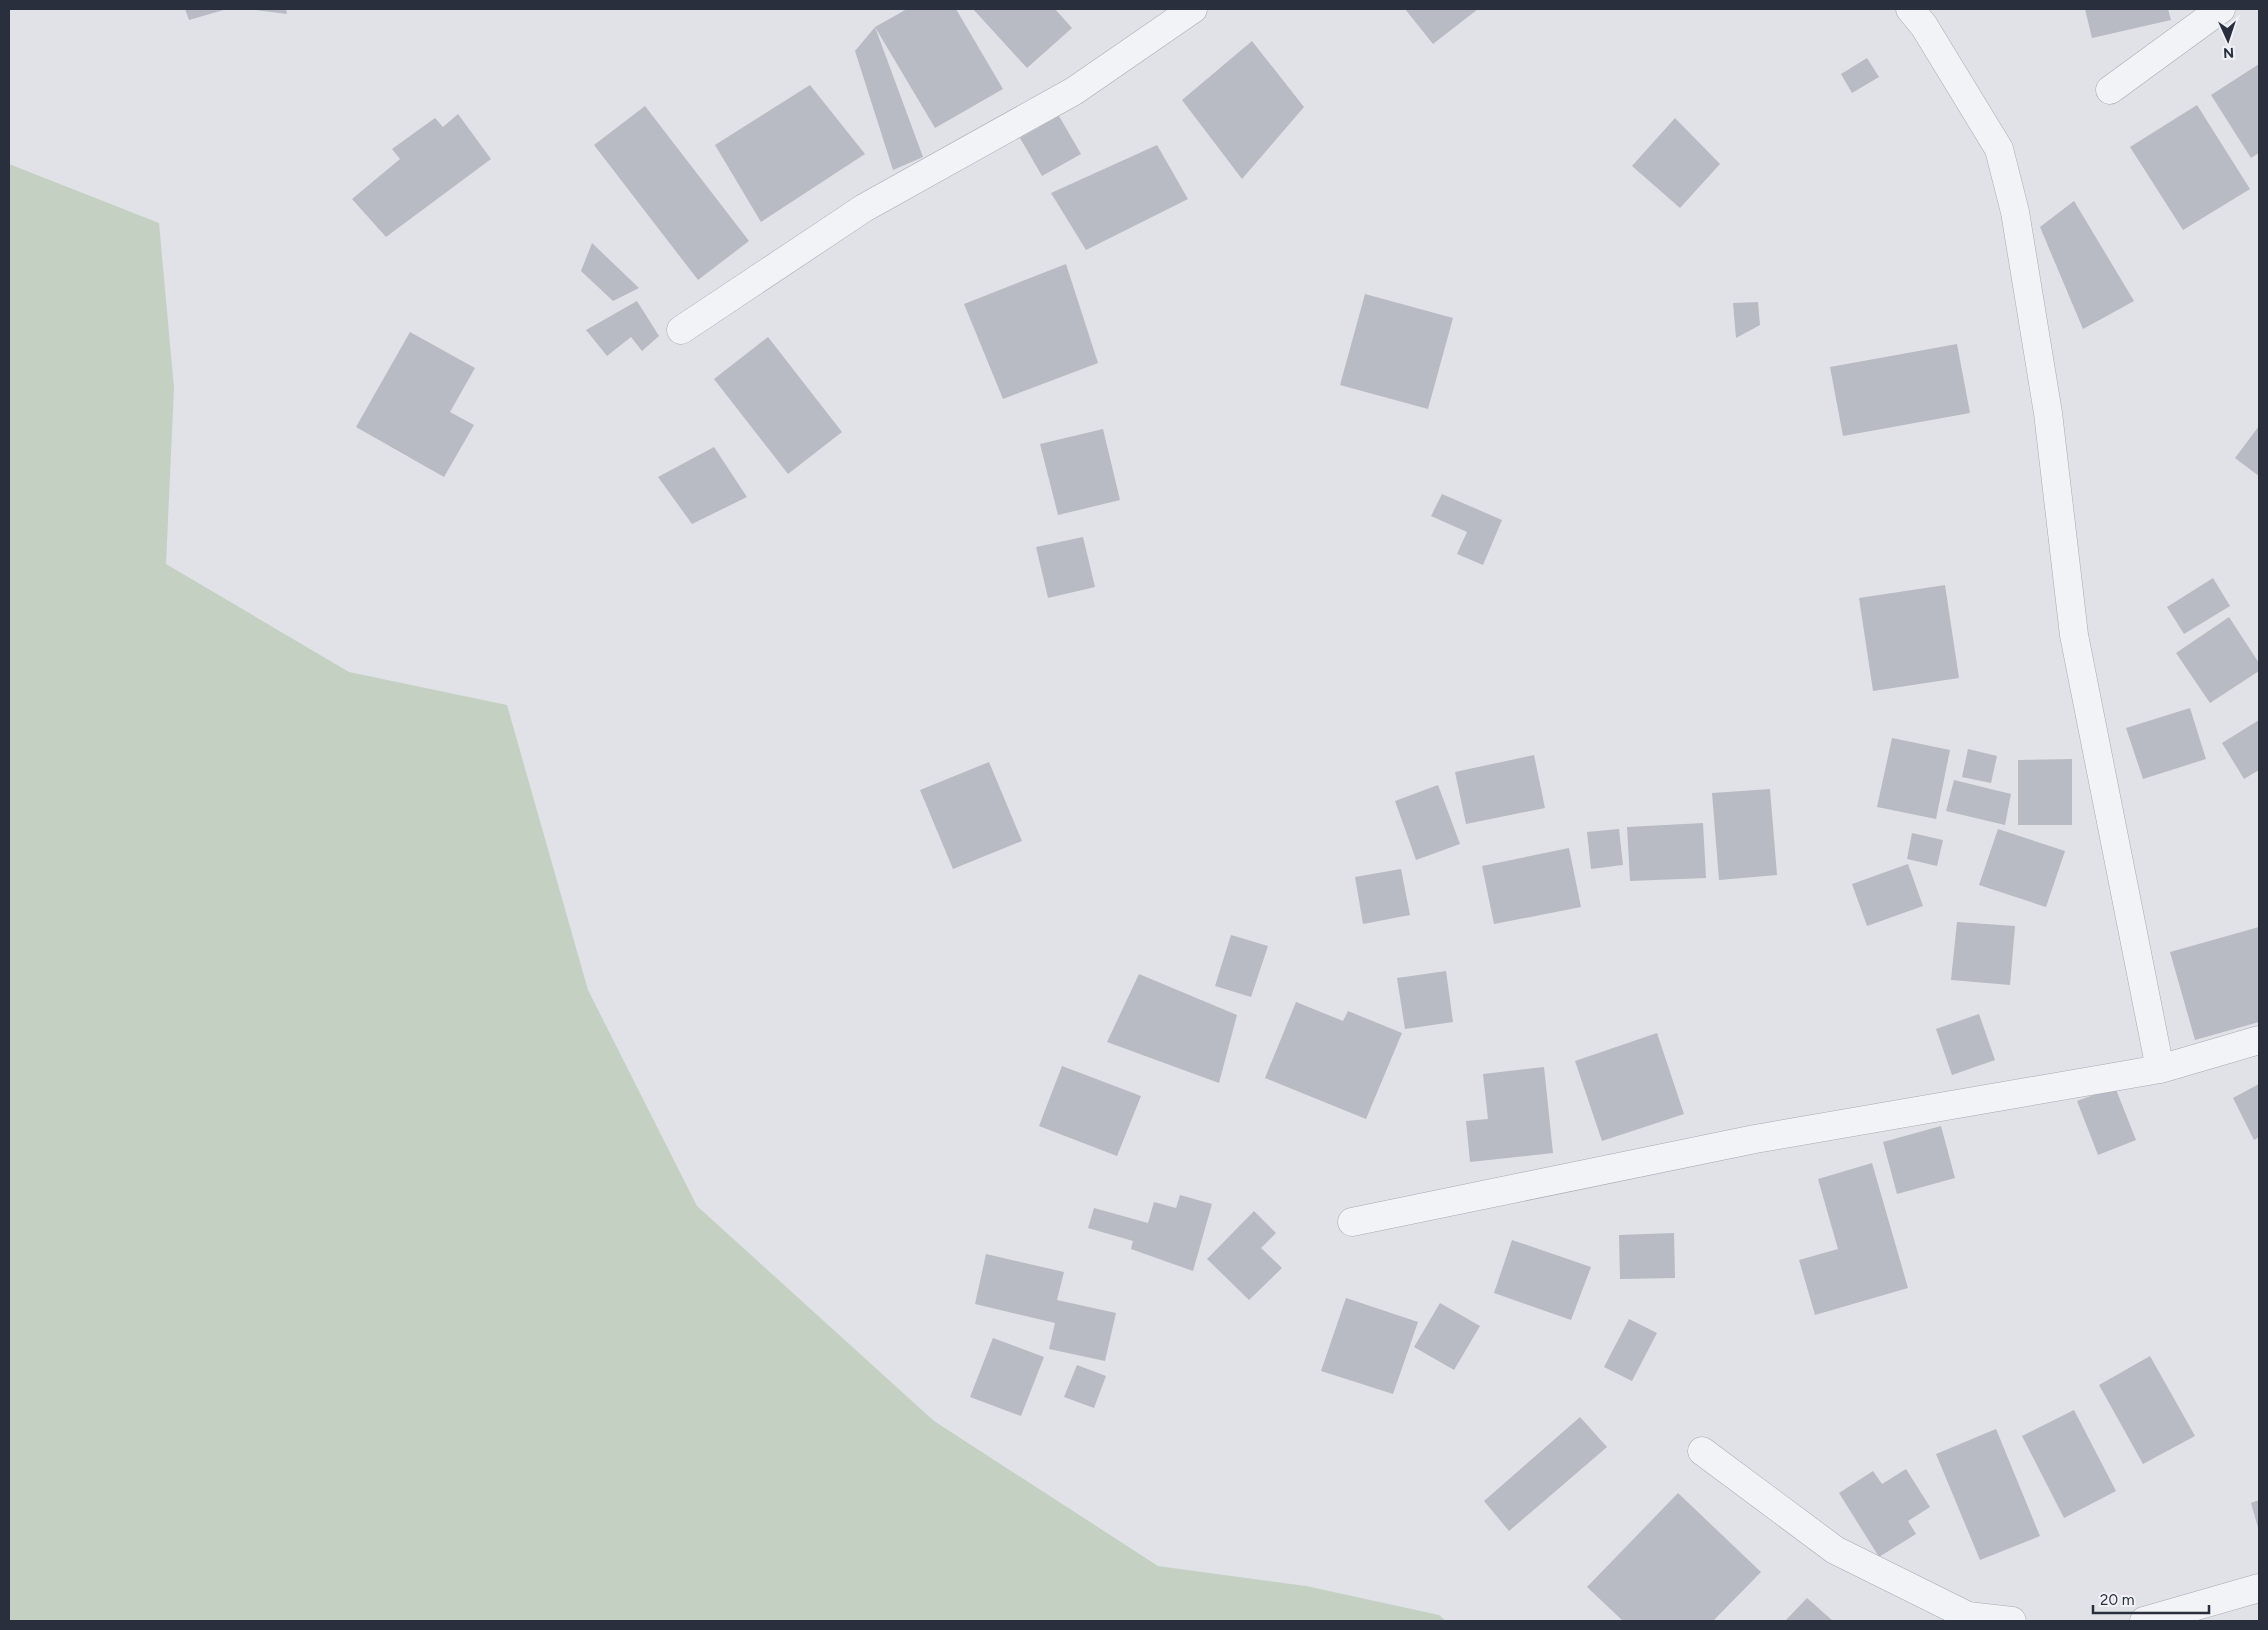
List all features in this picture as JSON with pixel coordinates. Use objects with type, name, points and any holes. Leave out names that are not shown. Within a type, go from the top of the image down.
[{"type":"street","points":[[681,330],[864,208],[1074,91],[1192,9]]},
{"type":"street","points":[[1910,9],[1924,26],[1999,149],[2014,212],[2048,413],[2074,635],[2160,1069]]},
{"type":"street","points":[[2110,90],[2221,9]]},
{"type":"street","points":[[1352,1222],[1755,1140],[2160,1069],[2259,1040]]},
{"type":"street","points":[[1702,1451],[1835,1550],[1968,1616],[2012,1621]]},
{"type":"street","points":[[2144,1621],[2259,1588]]},
{"type":"green space","points":[[9,164],[159,223],[174,388],[166,564],[349,672],[507,705],[588,990],[697,1206],[934,1421],[1158,1566],[1306,1586],[1439,1615],[1446,1621],[9,1621]]},
{"type":"building","points":[[185,9],[227,9],[189,20]]},
{"type":"building","points":[[286,9],[287,14],[255,10]]},
{"type":"building","points":[[907,9],[956,9],[1003,89],[935,128],[875,27]]},
{"type":"building","points":[[973,9],[1055,9],[1072,28],[1027,68]]},
{"type":"building","points":[[1405,9],[1478,9],[1433,44]]},
{"type":"building","points":[[2085,9],[2168,9],[2171,20],[2092,38]]},
{"type":"building","points":[[875,27],[923,157],[893,170],[855,51]]},
{"type":"building","points":[[1252,41],[1304,107],[1242,179],[1182,100]]},
{"type":"building","points":[[1867,58],[1879,77],[1852,93],[1841,74]]},
{"type":"building","points":[[2259,64],[2259,153],[2251,158],[2211,95]]},
{"type":"building","points":[[810,85],[865,154],[761,222],[715,145]]},
{"type":"building","points":[[2197,105],[2250,189],[2183,230],[2130,147]]},
{"type":"building","points":[[645,106],[749,241],[698,280],[594,145]]},
{"type":"building","points":[[458,114],[491,159],[386,237],[352,199],[400,159],[392,149],[435,118],[443,127]]},
{"type":"building","points":[[1059,116],[1081,154],[1042,176],[1020,138]]},
{"type":"building","points":[[1675,118],[1720,164],[1680,208],[1632,166]]},
{"type":"building","points":[[1157,145],[1188,199],[1086,250],[1051,193]]},
{"type":"building","points":[[2074,201],[2134,301],[2083,329],[2040,227]]},
{"type":"building","points":[[592,243],[639,288],[613,301],[581,271]]},
{"type":"building","points":[[1066,264],[1098,363],[1003,399],[964,304]]},
{"type":"building","points":[[1365,294],[1453,318],[1428,409],[1340,385]]},
{"type":"building","points":[[637,301],[659,336],[642,351],[631,337],[607,356],[586,330]]},
{"type":"building","points":[[1758,302],[1760,325],[1736,338],[1733,303]]},
{"type":"building","points":[[410,332],[475,368],[450,412],[474,425],[444,477],[356,427]]},
{"type":"building","points":[[768,337],[842,432],[788,474],[714,379]]},
{"type":"building","points":[[1957,344],[1970,413],[1843,436],[1830,367]]},
{"type":"building","points":[[2259,426],[2259,476],[2235,458]]},
{"type":"building","points":[[1103,429],[1120,500],[1058,515],[1040,444]]},
{"type":"building","points":[[714,447],[747,497],[692,524],[658,477]]},
{"type":"building","points":[[1442,494],[1502,520],[1483,565],[1457,554],[1467,532],[1431,516]]},
{"type":"building","points":[[1083,537],[1095,587],[1048,598],[1036,547]]},
{"type":"building","points":[[2213,578],[2230,606],[2184,634],[2167,607]]},
{"type":"building","points":[[1945,585],[1959,678],[1873,691],[1859,598]]},
{"type":"building","points":[[2229,617],[2259,663],[2259,671],[2210,703],[2176,653]]},
{"type":"building","points":[[2190,708],[2206,759],[2143,779],[2126,728]]},
{"type":"building","points":[[2259,720],[2259,770],[2244,779],[2222,743]]},
{"type":"building","points":[[1892,738],[1950,750],[1936,819],[1877,807]]},
{"type":"building","points":[[1968,749],[1997,756],[1991,783],[1962,777]]},
{"type":"building","points":[[1534,755],[1545,808],[1466,824],[1455,772]]},
{"type":"building","points":[[2072,759],[2072,825],[2018,825],[2018,760]]},
{"type":"building","points":[[989,762],[1022,841],[953,869],[920,790]]},
{"type":"building","points":[[1954,780],[2011,794],[2005,825],[1946,811]]},
{"type":"building","points":[[1438,785],[1460,844],[1416,860],[1395,801]]},
{"type":"building","points":[[1770,789],[1777,875],[1719,880],[1712,793]]},
{"type":"building","points":[[1703,823],[1706,878],[1630,881],[1627,827]]},
{"type":"building","points":[[1619,829],[1623,865],[1591,869],[1587,832]]},
{"type":"building","points":[[1998,829],[2065,851],[2046,907],[1979,885]]},
{"type":"building","points":[[1912,833],[1943,840],[1937,866],[1907,859]]},
{"type":"building","points":[[1569,848],[1581,907],[1494,924],[1482,866]]},
{"type":"building","points":[[1908,864],[1923,906],[1867,926],[1852,884]]},
{"type":"building","points":[[1401,869],[1410,915],[1363,924],[1355,877]]},
{"type":"building","points":[[1957,922],[2015,926],[2010,985],[1951,980]]},
{"type":"building","points":[[2259,927],[2259,1022],[2195,1040],[2170,952]]},
{"type":"building","points":[[1231,935],[1268,946],[1251,997],[1215,986]]},
{"type":"building","points":[[1446,971],[1453,1022],[1405,1029],[1397,978]]},
{"type":"building","points":[[1139,974],[1237,1015],[1219,1083],[1107,1042]]},
{"type":"building","points":[[1296,1002],[1343,1021],[1348,1011],[1402,1033],[1366,1119],[1265,1078]]},
{"type":"building","points":[[1979,1014],[1995,1060],[1952,1075],[1936,1029]]},
{"type":"building","points":[[1657,1033],[1684,1114],[1602,1141],[1575,1061]]},
{"type":"building","points":[[1062,1066],[1141,1096],[1117,1156],[1039,1126]]},
{"type":"building","points":[[1544,1067],[1553,1153],[1470,1162],[1466,1121],[1488,1119],[1483,1074]]},
{"type":"building","points":[[2259,1084],[2259,1137],[2254,1140],[2233,1098]]},
{"type":"building","points":[[2115,1087],[2136,1140],[2098,1155],[2077,1101]]},
{"type":"building","points":[[1941,1126],[1955,1178],[1897,1194],[1883,1142]]},
{"type":"building","points":[[1872,1163],[1908,1288],[1815,1315],[1799,1260],[1838,1249],[1818,1179]]},
{"type":"building","points":[[1180,1195],[1212,1204],[1193,1271],[1131,1249],[1133,1241],[1088,1228],[1094,1208],[1148,1223],[1154,1202],[1176,1208]]},
{"type":"building","points":[[1254,1211],[1276,1233],[1261,1248],[1282,1268],[1249,1300],[1207,1259]]},
{"type":"building","points":[[1674,1233],[1675,1278],[1620,1279],[1619,1235]]},
{"type":"building","points":[[1512,1240],[1591,1267],[1571,1320],[1494,1293]]},
{"type":"building","points":[[986,1254],[1064,1272],[1057,1300],[1116,1313],[1105,1361],[1049,1349],[1055,1323],[975,1304]]},
{"type":"building","points":[[1346,1298],[1418,1322],[1393,1394],[1321,1371]]},
{"type":"building","points":[[1440,1303],[1480,1326],[1454,1370],[1414,1347]]},
{"type":"building","points":[[1629,1319],[1657,1333],[1632,1381],[1604,1367]]},
{"type":"building","points":[[993,1338],[1044,1357],[1021,1416],[970,1397]]},
{"type":"building","points":[[2150,1356],[2195,1436],[2143,1464],[2099,1385]]},
{"type":"building","points":[[1077,1365],[1106,1376],[1094,1408],[1064,1397]]},
{"type":"building","points":[[2074,1410],[2116,1491],[2064,1518],[2022,1436]]},
{"type":"building","points":[[1580,1417],[1607,1447],[1509,1531],[1484,1501]]},
{"type":"building","points":[[1996,1429],[2040,1536],[1980,1560],[1936,1454]]},
{"type":"building","points":[[1906,1469],[1930,1507],[1908,1521],[1916,1534],[1879,1557],[1839,1493],[1873,1471],[1882,1484]]},
{"type":"building","points":[[1678,1493],[1761,1572],[1713,1621],[1623,1621],[1587,1587]]},
{"type":"building","points":[[2259,1500],[2259,1531],[2251,1503]]},
{"type":"building","points":[[1807,1598],[1833,1621],[1785,1621]]}]
